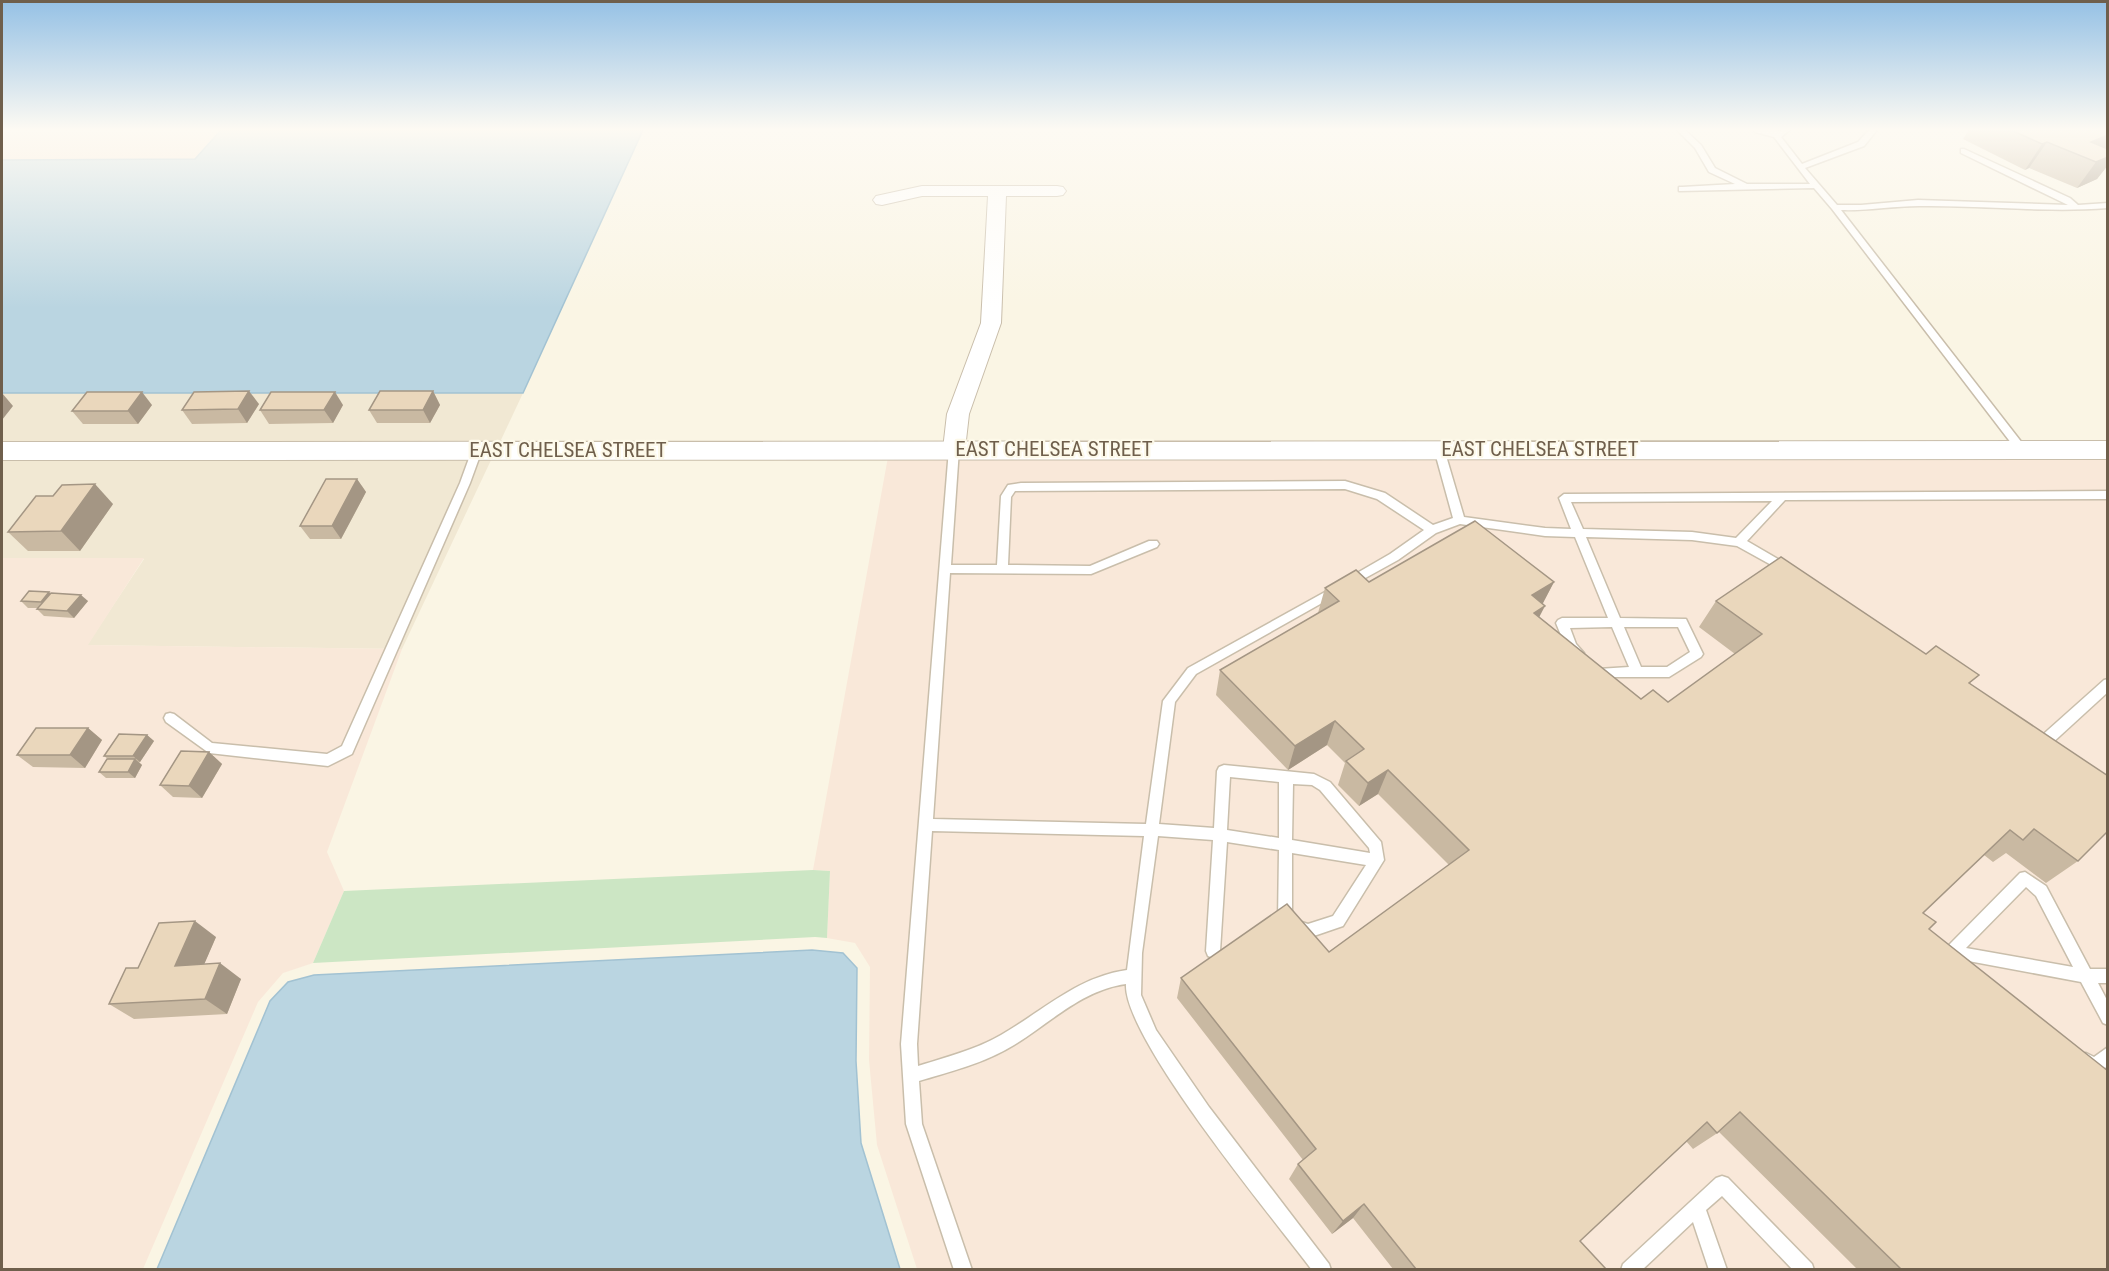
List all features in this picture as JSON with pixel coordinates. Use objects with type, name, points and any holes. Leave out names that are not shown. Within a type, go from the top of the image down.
[{"type":"street","points":[[882,200],[922,191],[1057,191]]},
{"type":"street","points":[[954,449],[958,414],[991,323],[997,192]]},
{"type":"street","name":"EAST CHELSEA STREET","points":[[2,451],[2108,450]]},
{"type":"lane","points":[[1820,189],[2022,450]]},
{"type":"lane","points":[[2045,189],[2067,200],[2076,208]]},
{"type":"lane","points":[[1834,207],[1861,208],[1918,203],[2076,208],[2108,205]]},
{"type":"lane","points":[[954,449],[909,1044],[914,1124],[963,1269]]},
{"type":"lane","points":[[1439,449],[1459,520]]},
{"type":"lane","points":[[170,718],[209,748],[328,760],[346,750],[461,494],[477,450]]},
{"type":"lane","points":[[1002,569],[1006,496],[1012,488],[1021,487],[1345,485],[1366,488],[1388,498],[1432,530]]},
{"type":"lane","points":[[1636,672],[1564,498],[2108,495]]},
{"type":"lane","points":[[1739,542],[1782,497]]},
{"type":"lane","points":[[1323,1269],[1203,1113],[1150,1035],[1133,995],[1135,953],[1169,701],[1192,671],[1394,557],[1432,530],[1459,520],[1545,532],[1692,536],[1739,542],[1800,579]]},
{"type":"lane","points":[[944,569],[1091,570],[1153,544]]},
{"type":"lane","points":[[1595,665],[1636,672],[1669,672],[1697,654],[1682,622],[1562,622],[1571,647],[1620,685]]},
{"type":"lane","points":[[2044,742],[2108,684]]},
{"type":"lane","points":[[1213,951],[1224,771],[1286,777],[1314,780],[1325,786],[1376,846],[1377,860],[1338,921],[1308,931],[1288,926],[1286,921],[1286,777]]},
{"type":"lane","points":[[927,825],[1153,830],[1220,835],[1377,860]]},
{"type":"lane","points":[[1952,952],[2025,878],[2041,891],[2108,1018]]},
{"type":"lane","points":[[1952,952],[1979,974]]},
{"type":"lane","points":[[1952,952],[2086,976],[2108,976]]},
{"type":"lane","points":[[911,1076],[990,1049],[1088,987],[1114,977],[1134,976]]},
{"type":"lane","points":[[2076,1053],[2094,1067],[2108,1055]]},
{"type":"lane","points":[[1629,1269],[1722,1184],[1806,1269]]},
{"type":"lane","points":[[1697,1207],[1718,1269]]},
{"type":"shaded area","points":[[2,393],[523,393],[500,442],[2,443]]},
{"type":"shaded area","points":[[888,457],[2107,457],[2107,1269],[917,1269],[877,1145],[869,1060],[870,967],[855,943],[827,938],[830,871],[813,870]]},
{"type":"shaded area","points":[[492,458],[402,649],[87,645],[144,559],[2,558],[2,459]]},
{"type":"shaded area","points":[[2,558],[144,558],[88,645],[402,649],[327,852],[344,891],[313,963],[283,973],[258,1002],[143,1269],[2,1269]]},
{"type":"green space","points":[[830,871],[827,938],[313,963],[344,891]]},
{"type":"water","points":[[2,189],[616,189],[523,393],[2,393]]},
{"type":"water","points":[[812,950],[843,953],[857,968],[856,1061],[861,1143],[900,1269],[157,1269],[270,1001],[288,982],[314,975]]},
{"type":"building","points":[[249,391],[238,409],[182,410],[194,392]]},
{"type":"building","points":[[380,391],[433,391],[423,410],[369,410]]},
{"type":"building","points":[[87,392],[142,392],[128,411],[72,411]]},
{"type":"building","points":[[271,392],[335,392],[324,410],[260,410]]},
{"type":"building","points":[[326,479],[357,479],[332,526],[300,526]]},
{"type":"building","points":[[95,484],[61,531],[8,532],[36,496],[53,496],[62,485]]},
{"type":"building","points":[[1475,521],[1554,582],[1532,595],[1545,606],[1534,613],[1641,699],[1653,690],[1668,702],[1762,634],[1716,601],[1781,557],[1926,654],[1936,646],[1979,675],[1969,683],[2108,776],[2108,831],[2078,861],[2034,829],[2023,840],[2010,830],[1923,913],[1936,922],[1929,929],[2108,1071],[2108,1269],[1901,1269],[1740,1112],[1717,1133],[1707,1122],[1580,1241],[1606,1269],[1416,1269],[1364,1204],[1343,1221],[1298,1164],[1316,1149],[1181,978],[1287,904],[1329,952],[1469,850],[1388,770],[1368,783],[1346,761],[1364,749],[1335,721],[1295,746],[1220,670],[1339,601],[1325,588],[1356,570],[1369,582]]},
{"type":"building","points":[[29,591],[49,592],[41,602],[21,601]]},
{"type":"building","points":[[51,593],[81,595],[67,611],[37,609]]},
{"type":"building","points":[[36,728],[88,728],[70,755],[17,755]]},
{"type":"building","points":[[119,734],[147,735],[133,756],[104,756]]},
{"type":"building","points":[[181,751],[209,752],[189,786],[160,785]]},
{"type":"building","points":[[107,759],[135,759],[128,772],[99,772]]},
{"type":"building","points":[[195,921],[175,966],[220,963],[205,999],[109,1004],[126,968],[138,968],[159,923]]}]
